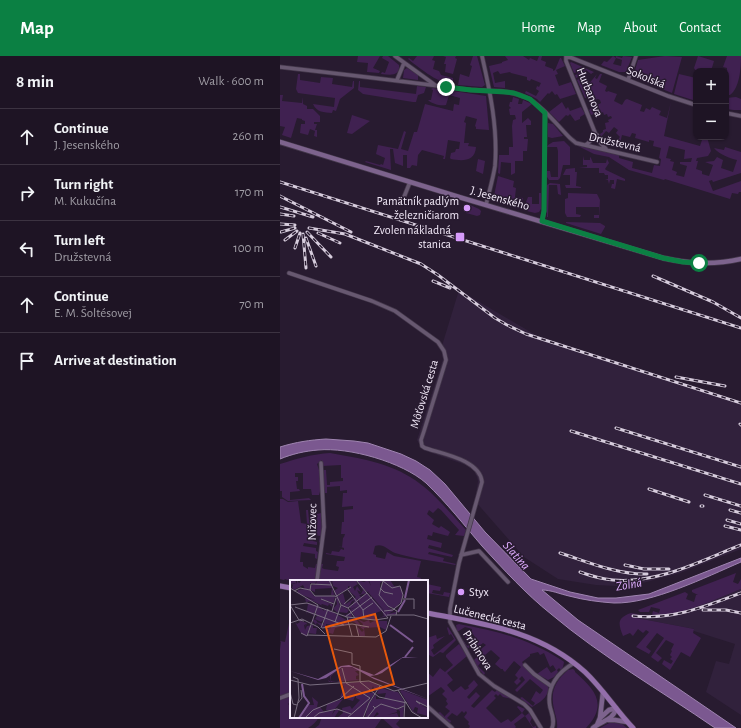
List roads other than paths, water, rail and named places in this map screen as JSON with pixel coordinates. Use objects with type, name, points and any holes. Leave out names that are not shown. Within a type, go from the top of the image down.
[{"type":"main road","points":[[280,586],[290,588]]},
{"type":"main road","name":"Lučenecká cesta","points":[[428,613],[498,627],[524,635],[551,647],[586,673],[633,728]]},
{"type":"street","points":[[395,56],[436,86]]},
{"type":"street","points":[[482,56],[490,91],[495,158],[493,177],[486,205]]},
{"type":"street","name":"Sokolská","points":[[566,56],[668,96],[693,104]]},
{"type":"street","name":"Hurbanova","points":[[566,56],[566,61],[596,135],[601,144],[607,150]]},
{"type":"street","points":[[628,80],[636,56]]},
{"type":"street","points":[[397,80],[404,63]]},
{"type":"street","name":"Družstevná","points":[[280,67],[471,90],[509,92],[525,97],[534,102],[574,141],[657,162]]},
{"type":"street","points":[[542,221],[544,211],[545,113]]},
{"type":"street","points":[[729,114],[741,116]]},
{"type":"street","name":"Hurbanova","points":[[586,145],[596,135]]},
{"type":"street","name":"J. Jesenského","points":[[280,142],[676,261],[702,263],[741,259]]},
{"type":"street","points":[[398,202],[404,197],[410,182]]},
{"type":"street","name":"Môťovská cesta","points":[[289,273],[390,309],[423,330],[442,346],[445,354],[445,362],[421,444],[425,448],[467,462],[478,470],[481,476],[482,482],[461,555]]},
{"type":"street","name":"Nižovec","points":[[317,580],[324,527],[321,463]]},
{"type":"street","points":[[449,617],[461,555],[479,551],[508,582]]},
{"type":"street","name":"Pribinova","points":[[449,617],[455,632],[479,674],[494,686],[524,704],[530,710],[541,728]]},
{"type":"street","points":[[552,728],[554,721],[549,701],[551,686],[558,676],[574,663]]},
{"type":"street","points":[[525,665],[534,674],[551,686]]},
{"type":"street","points":[[600,718],[603,692]]},
{"type":"street","points":[[280,698],[290,694]]},
{"type":"street","points":[[428,707],[452,728]]},
{"type":"street","points":[[595,726],[600,718],[609,710],[616,708]]},
{"type":"street","points":[[607,721],[615,712],[616,708]]},
{"type":"street","points":[[595,726],[612,720],[627,722]]},
{"type":"railway","points":[[280,182],[741,328]]},
{"type":"railway","points":[[280,196],[351,232]]},
{"type":"railway","points":[[280,207],[313,217]]},
{"type":"railway","points":[[280,214],[294,216]]},
{"type":"railway","points":[[280,224],[295,225]]},
{"type":"railway","points":[[281,232],[295,228]]},
{"type":"railway","points":[[309,228],[345,234],[421,264],[495,318],[526,334],[741,403]]},
{"type":"railway","points":[[285,240],[297,231]]},
{"type":"railway","points":[[307,232],[331,257]]},
{"type":"railway","points":[[295,248],[300,233]]},
{"type":"railway","points":[[318,233],[340,243]]},
{"type":"railway","points":[[303,234],[306,268]]},
{"type":"railway","points":[[306,238],[316,266]]},
{"type":"railway","points":[[653,276],[713,302],[741,318]]},
{"type":"railway","points":[[433,281],[450,288]]},
{"type":"railway","points":[[676,377],[725,386]]},
{"type":"railway","points":[[616,428],[741,467]]},
{"type":"railway","points":[[571,431],[741,484]]},
{"type":"railway","points":[[649,489],[689,502]]},
{"type":"railway","points":[[705,495],[741,506]]},
{"type":"railway","points":[[730,510],[741,513]]},
{"type":"railway","points":[[727,520],[741,524]]},
{"type":"railway","points":[[725,526],[741,530]]},
{"type":"railway","points":[[580,572],[613,580],[646,578],[678,570],[741,545]]},
{"type":"railway","points":[[560,553],[614,570],[636,574],[647,574]]},
{"type":"railway","points":[[625,565],[644,569],[669,569]]},
{"type":"railway","points":[[633,616],[648,617],[675,614],[701,607],[741,593]]},
{"type":"railway","points":[[703,610],[726,610],[741,613]]},
{"type":"place","name":"Pamätník padlým železničiarom","points":[[467,208]]},
{"type":"place","name":"Zvolen nákladná stanica","points":[[460,237]]},
{"type":"place","name":"Styx","points":[[461,592]]},
{"type":"water label","name":"Slatina","points":[[516,556]]},
{"type":"water label","name":"Zolná","points":[[629,585]]}]
